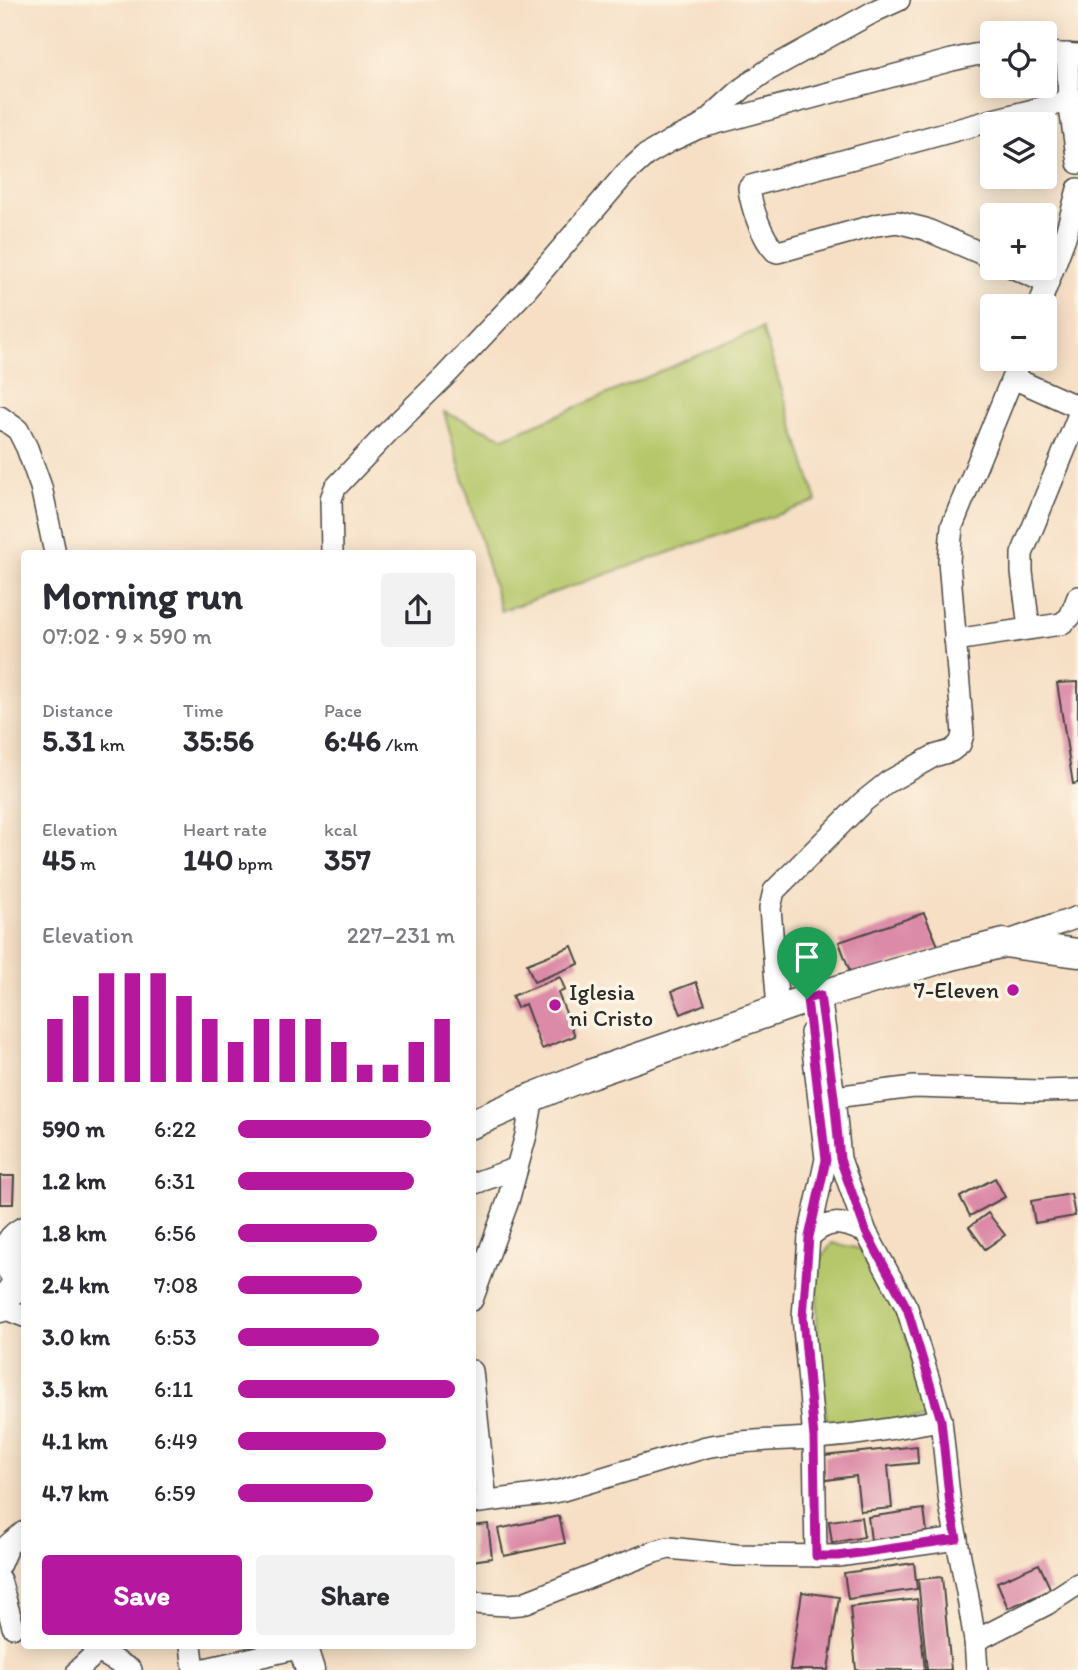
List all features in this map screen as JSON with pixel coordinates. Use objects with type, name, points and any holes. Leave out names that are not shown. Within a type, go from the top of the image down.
[{"type":"main road","points":[[476,1122],[590,1074],[778,1008],[1004,943],[1078,953]]},
{"type":"main road","points":[[11,1242],[8,1265],[21,1278]]},
{"type":"main road","points":[[0,1307],[21,1280]]},
{"type":"street","points":[[698,128],[744,87],[768,70],[899,0]]},
{"type":"street","points":[[332,550],[331,499],[335,488],[517,299],[625,174],[646,155],[698,128],[980,54]]},
{"type":"street","points":[[1072,54],[1069,101],[1078,163]]},
{"type":"street","points":[[980,253],[925,229],[897,222],[876,225],[778,252],[766,239],[750,199],[749,188],[868,153],[1069,101]]},
{"type":"street","points":[[1043,294],[1071,236],[1078,189]]},
{"type":"street","points":[[1040,280],[1047,283]]},
{"type":"street","points":[[778,1008],[770,908],[774,891],[863,802],[888,782],[960,744],[963,734],[949,561],[952,526],[1015,371]]},
{"type":"street","points":[[1019,371],[1078,407]]},
{"type":"street","points":[[0,416],[18,430],[27,448],[41,486],[54,550]]},
{"type":"street","points":[[1029,628],[1023,554],[1078,417]]},
{"type":"street","points":[[955,640],[1061,624],[1070,617],[1078,597]]},
{"type":"street","points":[[1004,943],[1078,917]]},
{"type":"street","points":[[813,997],[834,1097],[840,1159],[866,1232],[907,1308],[941,1420],[950,1505],[975,1641],[977,1670]]},
{"type":"street","points":[[813,997],[826,1160],[809,1237],[803,1317],[814,1438],[816,1556]]},
{"type":"street","points":[[834,1097],[914,1087],[1078,1090]]},
{"type":"street","points":[[476,1289],[508,1201],[533,1097]]},
{"type":"street","points":[[476,1183],[517,1168]]},
{"type":"street","points":[[809,1237],[824,1225],[841,1222],[866,1232]]},
{"type":"street","points":[[0,1307],[21,1315]]},
{"type":"street","points":[[476,1446],[479,1502],[563,1490],[723,1443],[873,1432],[941,1420]]},
{"type":"street","points":[[0,1564],[8,1545],[21,1534]]},
{"type":"street","points":[[476,1603],[521,1604],[669,1548],[736,1555],[838,1556],[957,1539]]},
{"type":"street","points":[[0,1580],[13,1627]]},
{"type":"street","points":[[975,1641],[1047,1604],[1078,1584]]},
{"type":"street","points":[[78,1670],[97,1649]]},
{"type":"street","points":[[100,1649],[131,1670]]},
{"type":"street","points":[[191,1649],[194,1670]]},
{"type":"street","points":[[201,1670],[305,1654]]},
{"type":"green space","points":[[762,328],[817,501],[501,611],[444,412],[504,438]]},
{"type":"green space","points":[[832,1243],[860,1249],[882,1278],[901,1321],[933,1418],[828,1427],[817,1355],[817,1264]]},
{"type":"building","points":[[1078,682],[1078,783],[1073,784],[1057,683]]},
{"type":"building","points":[[924,913],[939,948],[852,977],[839,942]]},
{"type":"building","points":[[572,946],[579,964],[534,982],[527,964]]},
{"type":"building","points":[[560,977],[565,990],[558,993],[575,1036],[542,1049],[525,1004],[517,1008],[512,996]]},
{"type":"building","points":[[696,982],[705,1004],[681,1014],[672,991]]},
{"type":"building","points":[[0,1176],[14,1176],[13,1204],[0,1204]]},
{"type":"building","points":[[995,1178],[1005,1197],[970,1216],[960,1197]]},
{"type":"building","points":[[1071,1194],[1075,1216],[1035,1223],[1031,1201]]},
{"type":"building","points":[[988,1213],[1005,1235],[985,1249],[969,1227]]},
{"type":"building","points":[[917,1446],[918,1463],[888,1466],[892,1508],[860,1511],[856,1476],[826,1480],[824,1456]]},
{"type":"building","points":[[924,1509],[927,1532],[871,1540],[868,1517]]},
{"type":"building","points":[[559,1516],[565,1543],[504,1556],[498,1529]]},
{"type":"building","points":[[861,1517],[864,1537],[832,1543],[829,1521]]},
{"type":"building","points":[[488,1524],[492,1558],[476,1560],[476,1526]]},
{"type":"building","points":[[914,1563],[917,1589],[848,1599],[844,1573]]},
{"type":"building","points":[[1039,1564],[1051,1590],[1008,1608],[997,1582]]},
{"type":"building","points":[[942,1577],[951,1670],[927,1670],[918,1579]]},
{"type":"building","points":[[802,1592],[839,1597],[828,1670],[790,1670]]},
{"type":"building","points":[[917,1599],[925,1670],[856,1670],[850,1607]]},
{"type":"place","name":"7-Eleven","points":[[1013,990]]},
{"type":"place","name":"Iglesia ni Cristo","points":[[555,1005]]},
{"type":"route","points":[[820,995],[840,1159],[866,1232],[907,1308],[941,1420],[950,1505],[957,1539],[838,1556],[816,1556],[814,1438],[803,1317],[809,1237],[826,1160],[807,999],[820,995]]}]
